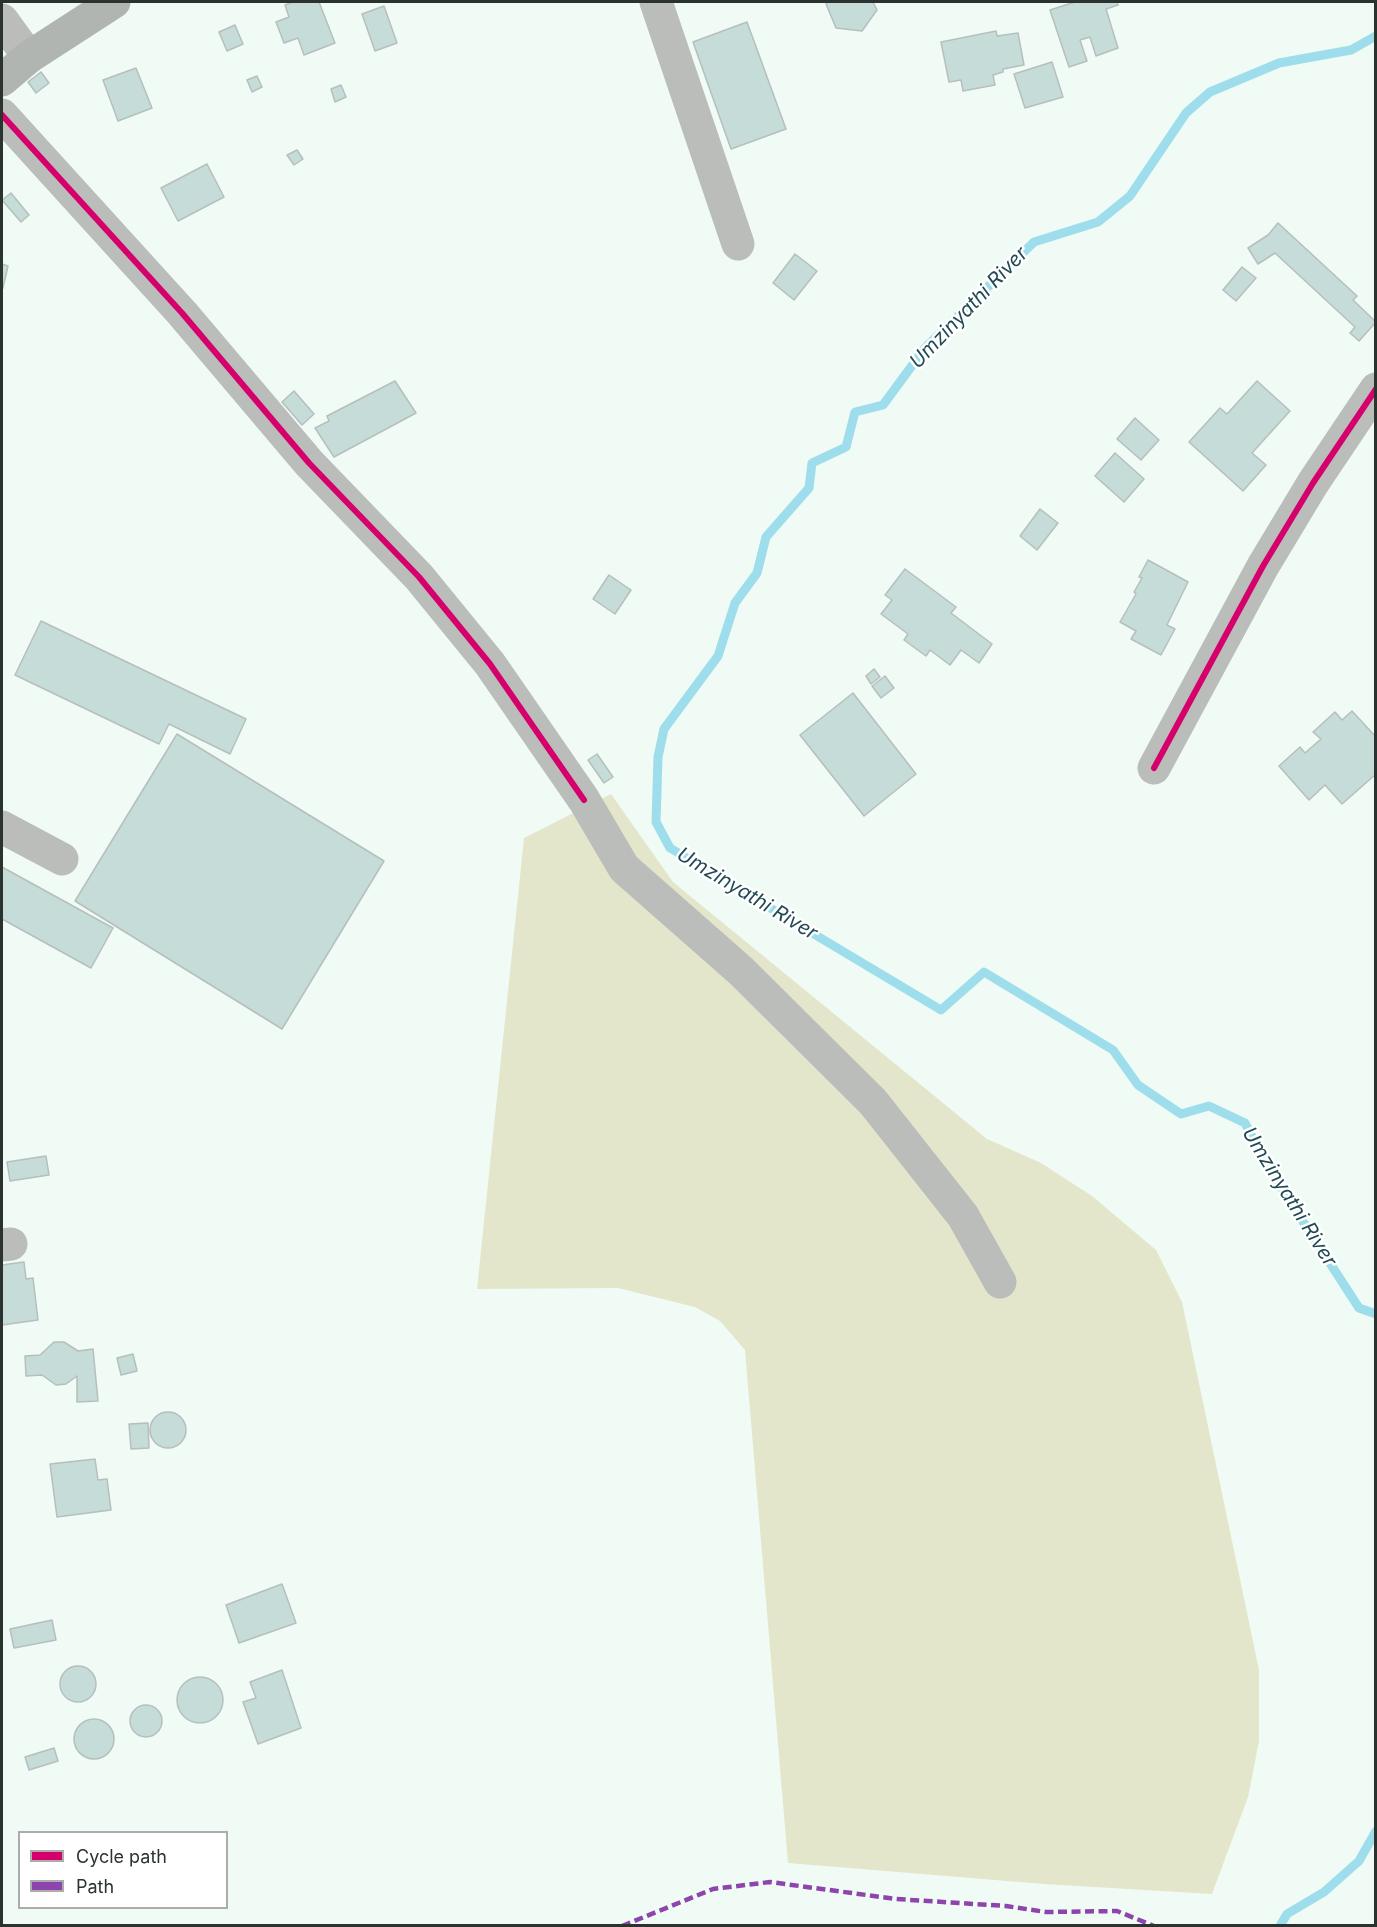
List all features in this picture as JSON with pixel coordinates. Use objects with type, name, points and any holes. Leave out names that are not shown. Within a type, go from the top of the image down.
[{"type":"main road","points":[[2,80],[29,57],[114,2]]},
{"type":"street","points":[[656,2],[738,244]]},
{"type":"street","points":[[2,20],[29,57]]},
{"type":"street","points":[[2,115],[182,313],[309,463],[419,577],[490,663],[584,800],[624,868],[741,971],[873,1102],[963,1216],[1000,1282]]},
{"type":"street","points":[[1154,768],[1263,566],[1313,483],[1376,389]]},
{"type":"street","points":[[2,826],[62,859]]},
{"type":"green space","points":[[611,794],[673,882],[987,1139],[1041,1163],[1092,1196],[1156,1250],[1182,1302],[1259,1670],[1259,1741],[1248,1797],[1212,1894],[1044,1884],[788,1863],[745,1350],[720,1321],[695,1307],[618,1288],[477,1289],[524,838]]},
{"type":"building","points":[[293,2],[319,2],[335,43],[304,55],[298,38],[284,43],[276,22],[289,17],[285,5]]},
{"type":"building","points":[[828,2],[873,2],[877,10],[862,31],[836,28],[826,4]]},
{"type":"building","points":[[1075,2],[1117,2],[1118,5],[1106,9],[1118,48],[1096,56],[1090,37],[1080,40],[1087,61],[1069,67],[1050,10]]},
{"type":"building","points":[[384,6],[397,43],[375,51],[362,14]]},
{"type":"building","points":[[747,22],[786,129],[731,149],[693,42]]},
{"type":"building","points":[[235,25],[243,44],[227,51],[219,32]]},
{"type":"building","points":[[996,31],[997,36],[1018,33],[1024,65],[1003,69],[1003,72],[993,75],[995,85],[963,91],[961,80],[949,82],[941,42]]},
{"type":"building","points":[[1052,62],[1063,97],[1025,108],[1014,74]]},
{"type":"building","points":[[136,68],[152,108],[118,121],[103,80]]},
{"type":"building","points":[[41,72],[49,83],[36,93],[28,82]]},
{"type":"building","points":[[257,76],[262,87],[252,92],[247,80]]},
{"type":"building","points":[[341,85],[346,97],[335,102],[331,89]]},
{"type":"building","points":[[297,150],[303,159],[294,165],[287,155]]},
{"type":"building","points":[[207,164],[224,197],[178,221],[161,188]]},
{"type":"building","points":[[11,193],[29,215],[21,222],[2,200]]},
{"type":"building","points":[[1278,223],[1357,296],[1353,300],[1376,322],[1359,341],[1350,333],[1355,327],[1275,253],[1258,264],[1248,248],[1268,235]]},
{"type":"building","points":[[795,254],[817,271],[794,300],[773,283]]},
{"type":"building","points":[[2,264],[8,266],[3,288],[2,288]]},
{"type":"building","points":[[1242,267],[1256,278],[1236,301],[1223,290]]},
{"type":"building","points":[[395,381],[416,413],[334,457],[315,428],[329,421],[327,416]]},
{"type":"building","points":[[1257,381],[1290,411],[1252,453],[1266,465],[1243,491],[1189,442],[1220,408],[1227,414]]},
{"type":"building","points":[[294,391],[314,414],[302,425],[282,402]]},
{"type":"building","points":[[1135,418],[1159,440],[1141,460],[1117,439]]},
{"type":"building","points":[[1115,453],[1144,479],[1124,502],[1095,476]]},
{"type":"building","points":[[1040,509],[1058,523],[1037,550],[1020,536]]},
{"type":"building","points":[[1148,560],[1188,582],[1167,625],[1175,629],[1161,655],[1131,639],[1136,631],[1120,622],[1136,594],[1134,592],[1142,578],[1139,577]]},
{"type":"building","points":[[905,569],[956,607],[951,613],[992,644],[979,663],[961,650],[950,665],[930,650],[926,656],[904,640],[908,634],[881,614],[892,600],[885,595]]},
{"type":"building","points":[[609,575],[631,590],[615,614],[593,599]]},
{"type":"building","points":[[41,621],[246,719],[230,754],[169,724],[159,744],[15,675]]},
{"type":"building","points":[[874,669],[880,677],[871,684],[866,676]]},
{"type":"building","points":[[885,676],[894,688],[881,698],[872,686]]},
{"type":"building","points":[[853,693],[916,774],[864,816],[800,735]]},
{"type":"building","points":[[1352,711],[1376,737],[1376,774],[1342,804],[1325,785],[1309,800],[1279,766],[1300,747],[1305,753],[1321,739],[1313,732],[1335,712],[1342,720]]},
{"type":"building","points":[[177,734],[384,861],[282,1029],[75,901]]},
{"type":"building","points":[[597,754],[613,777],[604,783],[588,760]]},
{"type":"building","points":[[2,867],[113,928],[91,968],[2,919]]},
{"type":"building","points":[[46,1156],[49,1175],[10,1181],[7,1162]]},
{"type":"building","points":[[24,1262],[26,1279],[33,1278],[38,1320],[2,1325],[2,1265]]},
{"type":"building","points":[[54,1342],[64,1342],[78,1351],[93,1349],[98,1401],[77,1402],[77,1376],[66,1384],[56,1385],[42,1375],[26,1376],[25,1356],[40,1355]]},
{"type":"building","points":[[133,1354],[137,1371],[121,1375],[117,1358]]},
{"type":"building","points":[[168,1412],[181,1417],[186,1430],[181,1443],[168,1448],[155,1443],[150,1430],[155,1417]]},
{"type":"building","points":[[148,1423],[149,1448],[131,1449],[129,1424]]},
{"type":"building","points":[[95,1459],[98,1480],[107,1479],[111,1510],[57,1517],[50,1464]]},
{"type":"building","points":[[282,1584],[296,1623],[239,1643],[226,1605]]},
{"type":"building","points":[[52,1620],[56,1640],[14,1648],[10,1629]]},
{"type":"building","points":[[78,1666],[91,1671],[96,1684],[91,1697],[78,1702],[65,1697],[60,1684],[65,1671]]},
{"type":"building","points":[[282,1670],[301,1728],[258,1744],[243,1702],[256,1698],[250,1682]]},
{"type":"building","points":[[200,1677],[216,1684],[223,1700],[216,1716],[200,1723],[184,1716],[177,1700],[184,1684]]},
{"type":"building","points":[[146,1705],[158,1709],[162,1721],[158,1733],[146,1737],[134,1733],[130,1721],[134,1709]]},
{"type":"building","points":[[94,1719],[102,1720],[108,1725],[113,1731],[113,1747],[108,1753],[102,1758],[94,1759],[86,1758],[80,1753],[75,1747],[74,1739],[75,1731],[80,1725],[86,1720]]},
{"type":"building","points":[[54,1748],[58,1761],[29,1770],[25,1757]]},
{"type":"waterway","name":"Umzinyathi River","points":[[1376,36],[1351,50],[1279,63],[1210,92],[1186,113],[1130,196],[1098,222],[1034,242],[925,348],[883,405],[855,412],[846,447],[812,463],[809,488],[766,537],[757,573],[735,603],[718,656],[664,729],[658,757],[656,822],[670,848],[941,1010],[984,972],[1113,1050],[1138,1085],[1181,1114],[1209,1106],[1245,1123],[1267,1166],[1359,1308],[1376,1314]]},
{"type":"waterway","name":"Umzinyathi River","points":[[1280,1926],[1287,1914],[1324,1892],[1359,1861],[1376,1831]]},
{"type":"marked path","points":[[622,1926],[713,1889],[770,1882],[896,1899],[1006,1906],[1046,1912],[1117,1911],[1154,1926]]},
{"type":"cycle path","points":[[2,115],[182,313],[309,463],[419,577],[490,664],[584,800]]},
{"type":"cycle path","points":[[1154,768],[1263,566],[1313,483],[1376,389]]}]
